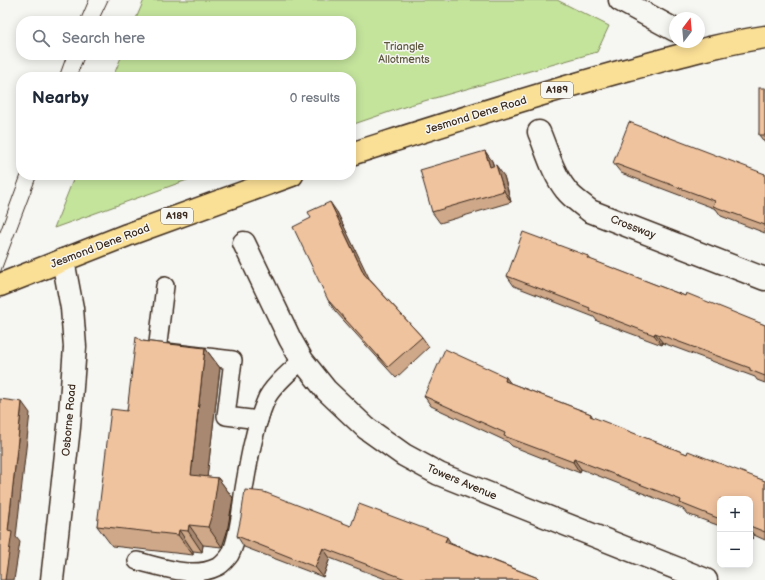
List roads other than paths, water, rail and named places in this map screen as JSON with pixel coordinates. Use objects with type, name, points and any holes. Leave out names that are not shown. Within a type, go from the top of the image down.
[{"type":"main road","name":"Jesmond Dene Road","points":[[705,45],[765,37]]},
{"type":"main road","name":"Jesmond Dene Road","points":[[356,152],[690,48]]},
{"type":"main road","name":"Jesmond Dene Road","points":[[0,285],[226,198],[278,180]]},
{"type":"street","points":[[629,2],[669,26]]},
{"type":"street","name":"Crossway","points":[[539,132],[558,177],[566,190],[590,211],[765,279]]},
{"type":"street","name":"Towers Avenue","points":[[244,243],[290,339],[302,360],[326,390],[366,428],[404,455],[434,471],[706,580]]},
{"type":"street","name":"Osborne Road","points":[[52,580],[70,427],[75,347],[72,308],[63,260]]},
{"type":"lane","points":[[165,286],[157,351],[233,360],[226,416],[259,420]]},
{"type":"lane","points":[[137,561],[174,570],[199,573],[218,567],[230,555],[240,516],[245,483],[259,420],[266,398],[280,381],[302,360]]},
{"type":"tram line","points":[[82,16],[89,0]]},
{"type":"tram line","points":[[100,16],[108,0]]},
{"type":"tram line","points":[[61,72],[65,60]]},
{"type":"tram line","points":[[78,72],[83,60]]},
{"type":"tram line","points":[[0,232],[19,180]]},
{"type":"tram line","points":[[0,273],[35,180]]},
{"type":"park label","name":"Triangle Allotments","points":[[404,52]]}]
